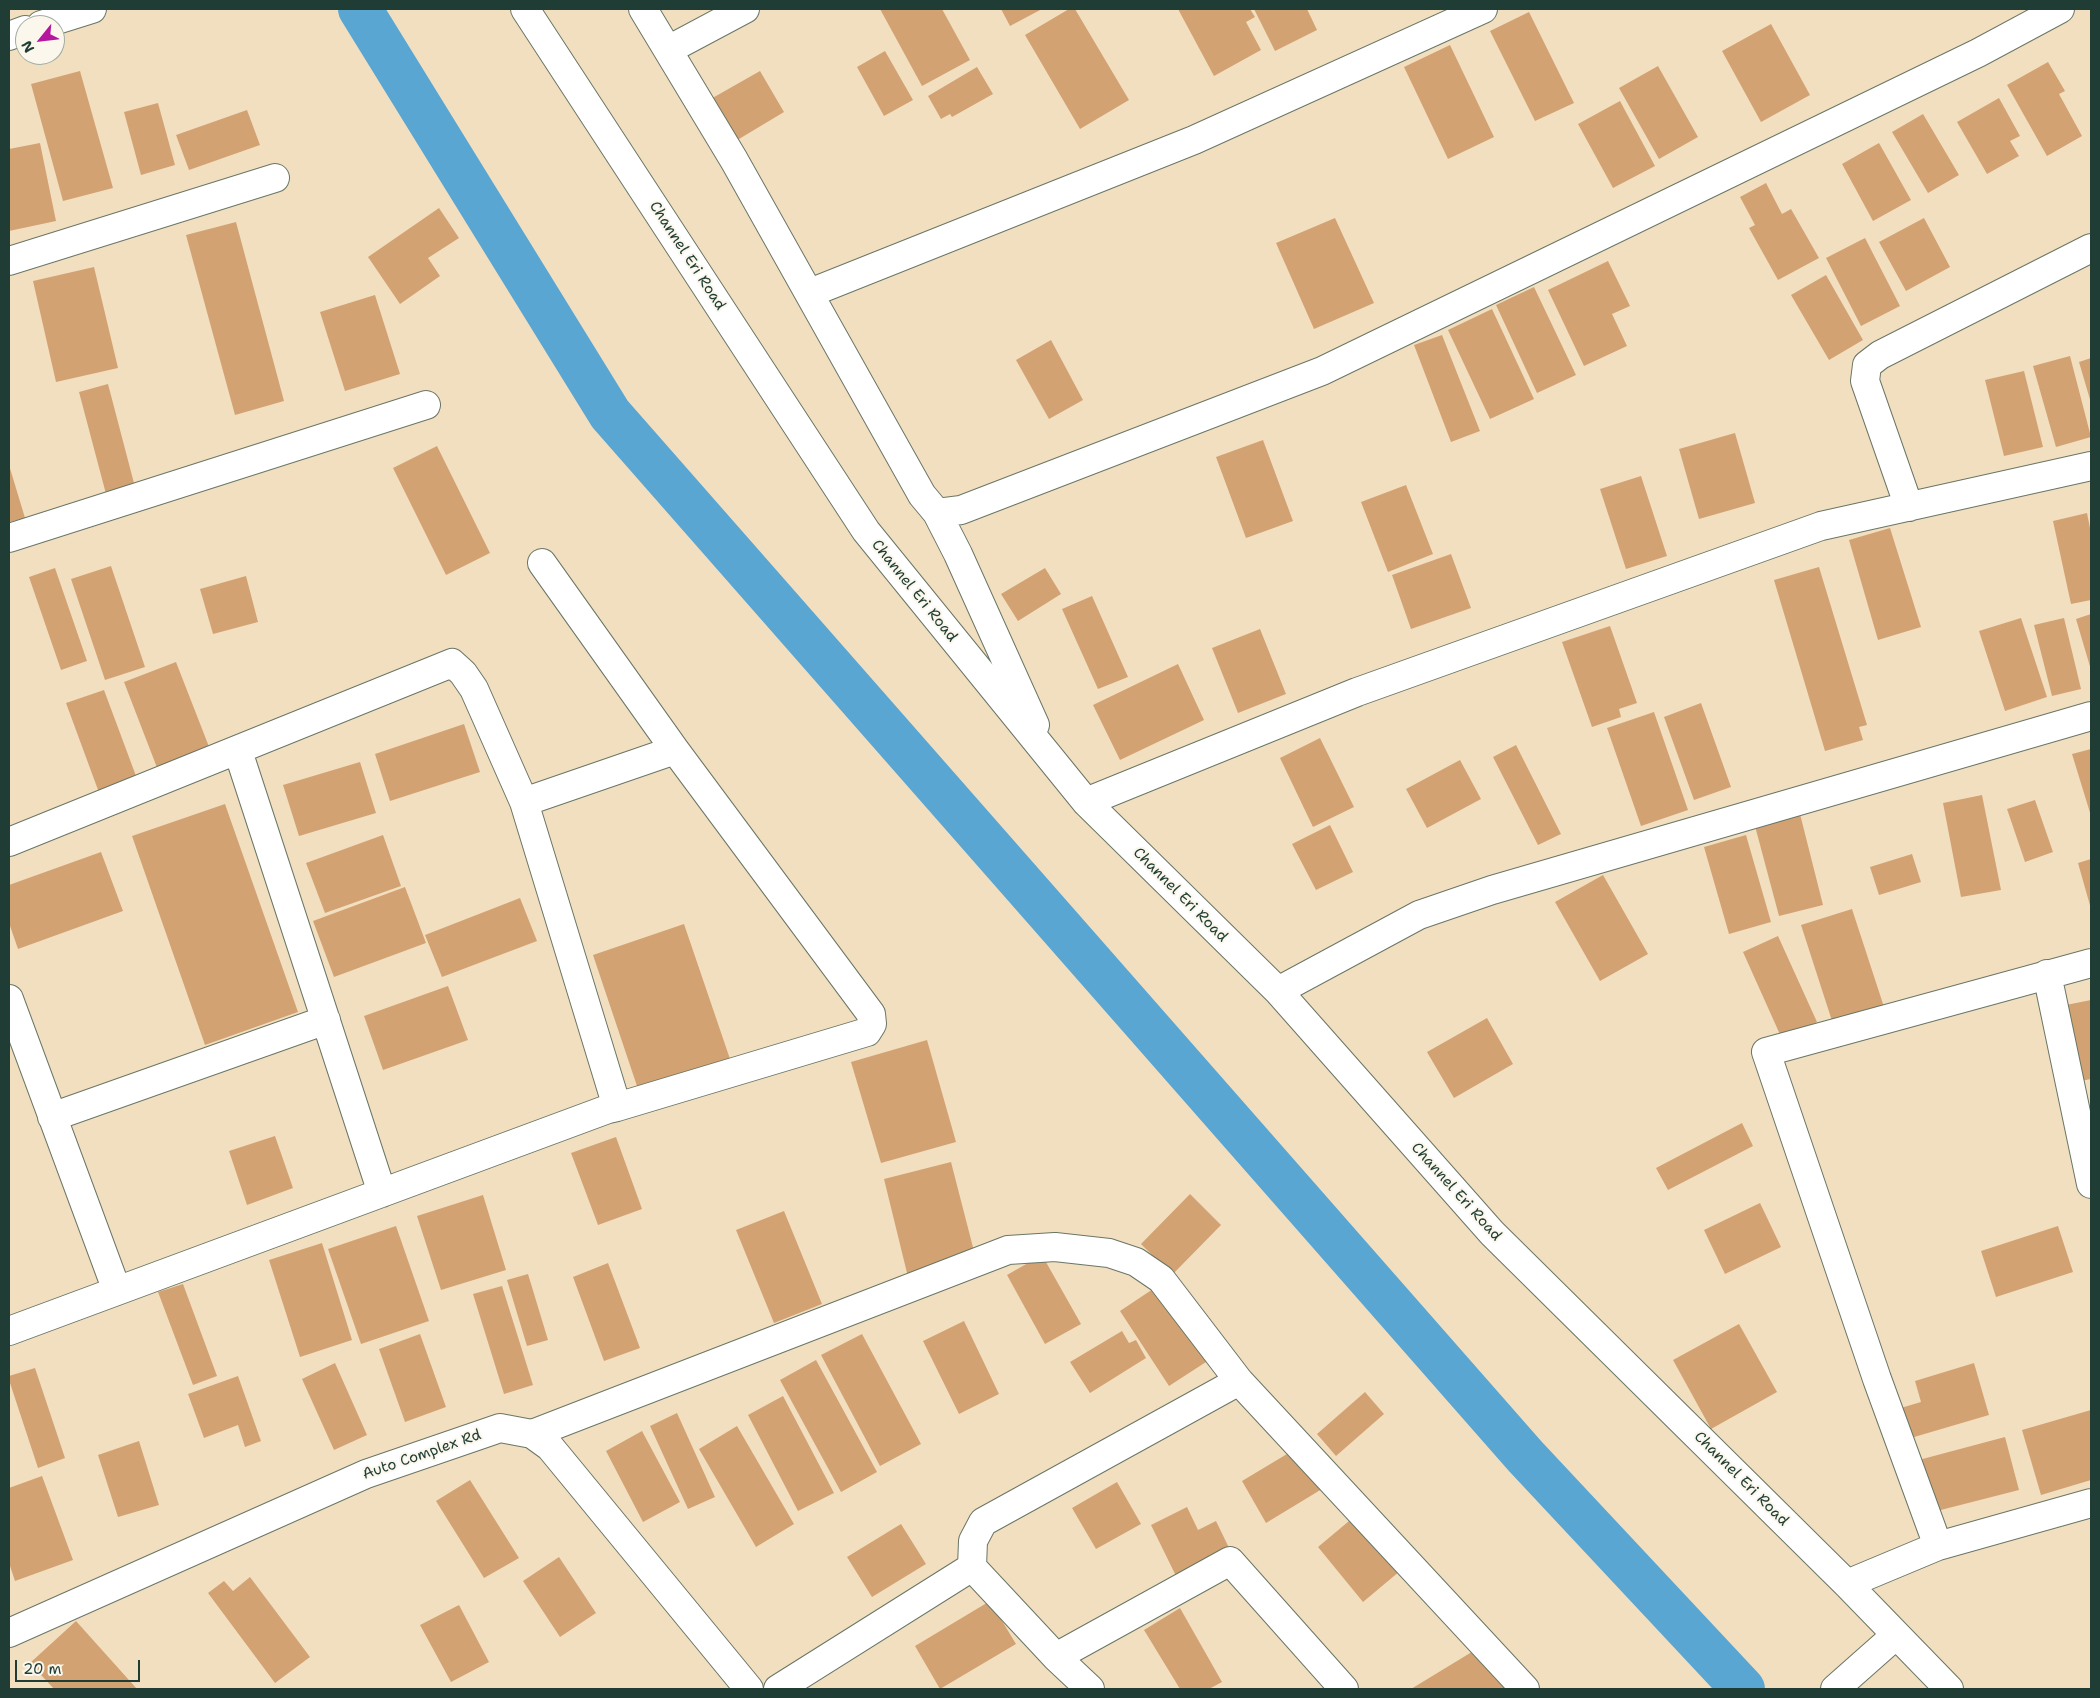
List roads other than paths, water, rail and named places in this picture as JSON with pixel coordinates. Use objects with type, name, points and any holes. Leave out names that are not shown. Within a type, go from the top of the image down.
[{"type":"street","points":[[65,17],[92,9]]},
{"type":"street","name":"Channel Eri Road","points":[[525,9],[866,531],[1086,802],[1278,991],[1492,1233],[1847,1584],[1949,1689]]},
{"type":"street","points":[[643,9],[810,293],[922,495],[937,513],[958,554],[1051,760]]},
{"type":"street","points":[[668,50],[745,9]]},
{"type":"street","points":[[810,293],[1194,140],[1483,9]]},
{"type":"street","points":[[937,513],[961,510],[1322,371],[1978,53],[2060,9]]},
{"type":"street","points":[[9,261],[275,178]]},
{"type":"street","points":[[1909,507],[1865,381],[1866,365],[1880,355],[2091,248]]},
{"type":"street","points":[[9,538],[426,405]]},
{"type":"street","points":[[1086,802],[1394,679],[1822,526],[2091,466]]},
{"type":"street","points":[[9,1330],[616,1107],[867,1032],[872,1024],[871,1014],[675,750],[542,563]]},
{"type":"street","points":[[9,842],[452,663],[463,673],[474,689],[524,802],[616,1107]]},
{"type":"street","points":[[1278,991],[1419,915],[1492,890],[2091,716]]},
{"type":"street","points":[[524,802],[675,750]]},
{"type":"street","points":[[238,751],[382,1193]]},
{"type":"street","points":[[1938,1546],[1877,1379],[1766,1052],[2091,963]]},
{"type":"street","points":[[2047,974],[2091,1184]]},
{"type":"street","points":[[9,999],[117,1291]]},
{"type":"street","points":[[52,1117],[326,1020]]},
{"type":"street","points":[[532,1434],[1008,1250],[1056,1247],[1109,1253],[1136,1262],[1161,1279],[1239,1381],[1525,1689]]},
{"type":"street","points":[[1090,1689],[1056,1657],[972,1567],[973,1541],[983,1522],[1239,1381]]},
{"type":"street","name":"Auto Complex Rd","points":[[9,1633],[366,1474],[500,1428],[532,1434],[550,1448],[749,1689]]},
{"type":"street","points":[[1847,1584],[1938,1546],[2091,1503]]},
{"type":"street","points":[[1056,1657],[1230,1561],[1344,1689]]},
{"type":"street","points":[[778,1689],[972,1567]]},
{"type":"street","points":[[1840,1685],[1896,1635]]},
{"type":"waterway","points":[[360,9],[610,414],[1525,1456],[1743,1689]]}]
